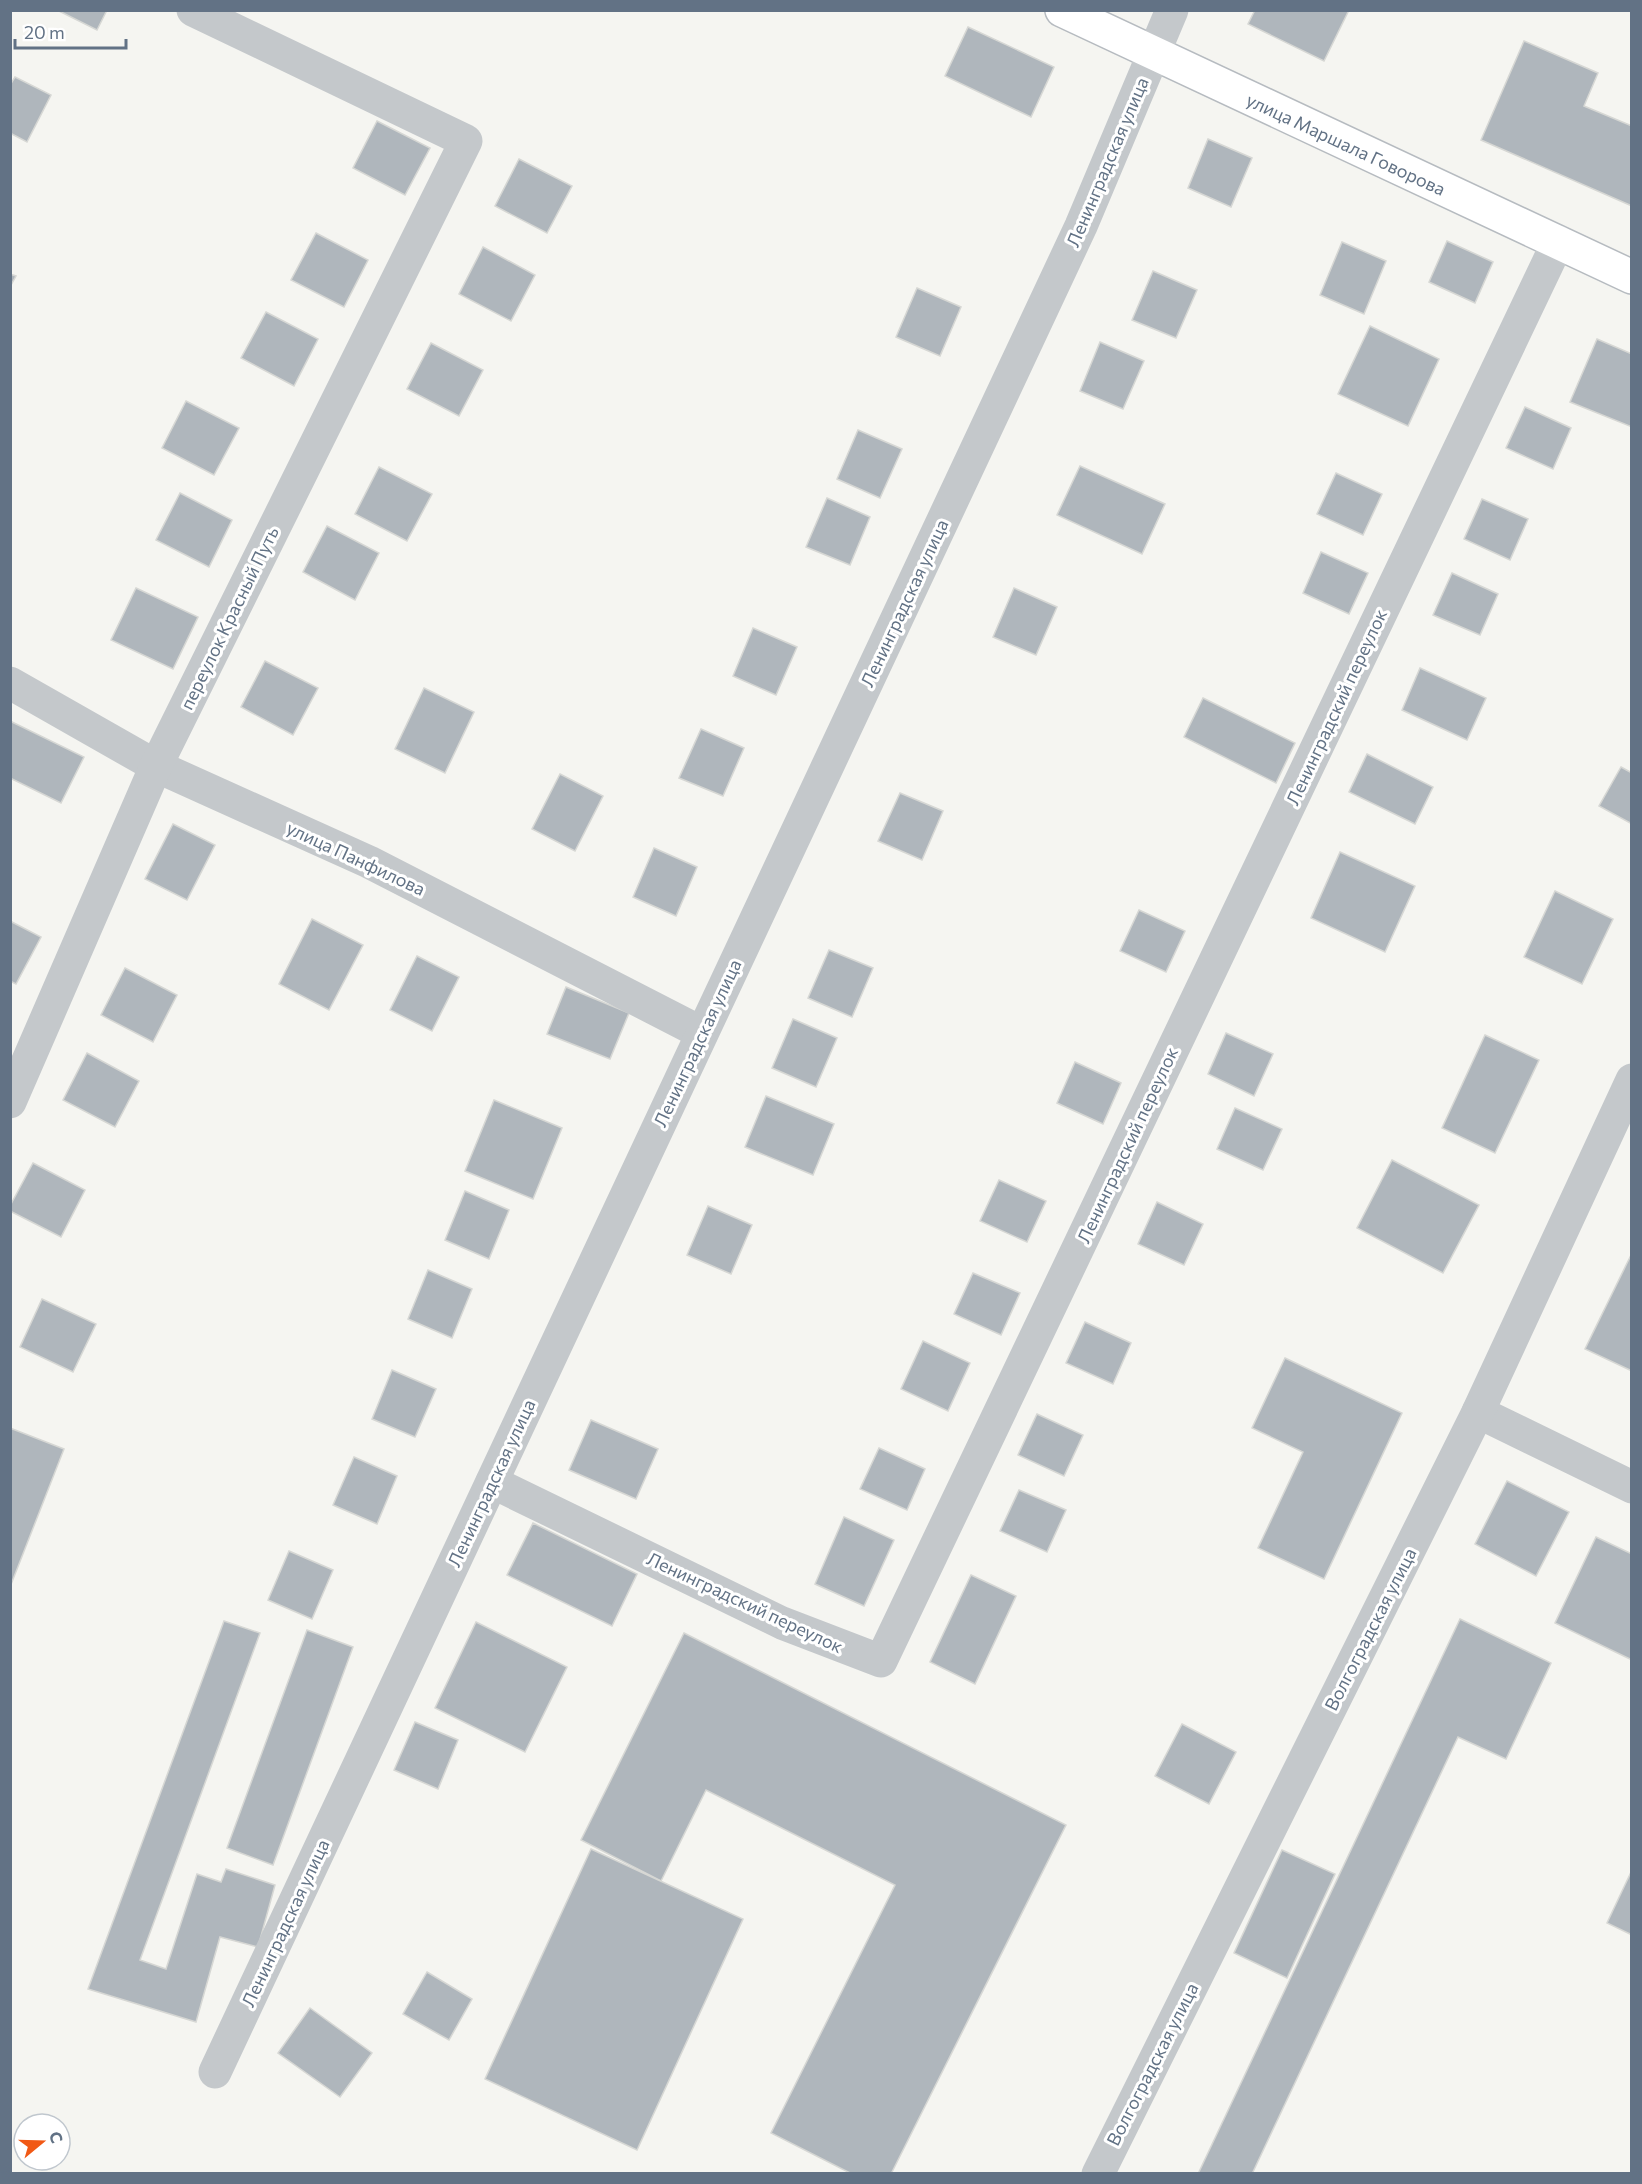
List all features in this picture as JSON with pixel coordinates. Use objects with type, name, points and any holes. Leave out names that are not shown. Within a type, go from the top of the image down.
[{"type":"street","name":"переулок Красный Путь","points":[[10,1102],[156,766],[466,141],[193,10]]},
{"type":"street","name":"улица Маршала Говорова","points":[[1062,10],[1153,55],[1632,277]]},
{"type":"street","name":"Ленинградская улица","points":[[215,2072],[1081,226],[1172,10]]},
{"type":"street","name":"Ленинградский переулок","points":[[492,1482],[782,1623],[881,1661],[1558,242]]},
{"type":"street","name":"улица Панфилова","points":[[10,683],[156,766],[369,862],[702,1033]]},
{"type":"street","name":"Волгоградская улица","points":[[1098,2174],[1478,1412],[1632,1080]]},
{"type":"street","points":[[1478,1412],[1632,1487]]},
{"type":"building","points":[[57,10],[107,10],[97,30]]},
{"type":"building","points":[[1255,10],[1349,10],[1324,61],[1248,24]]},
{"type":"building","points":[[968,27],[1054,67],[1031,117],[945,76]]},
{"type":"building","points":[[1524,41],[1598,73],[1584,106],[1632,126],[1632,206],[1481,140]]},
{"type":"building","points":[[15,77],[51,95],[27,142],[10,133],[10,85]]},
{"type":"building","points":[[377,121],[430,148],[405,195],[353,168]]},
{"type":"building","points":[[1208,139],[1252,158],[1231,207],[1188,188]]},
{"type":"building","points":[[519,159],[572,186],[547,233],[495,206]]},
{"type":"building","points":[[316,233],[368,260],[344,307],[291,280]]},
{"type":"building","points":[[1447,241],[1493,262],[1475,303],[1429,282]]},
{"type":"building","points":[[1342,242],[1386,261],[1364,314],[1320,295]]},
{"type":"building","points":[[483,247],[535,275],[511,321],[459,294]]},
{"type":"building","points":[[1153,271],[1197,290],[1176,338],[1132,320]]},
{"type":"building","points":[[10,274],[16,276],[10,287]]},
{"type":"building","points":[[917,288],[961,307],[940,356],[896,337]]},
{"type":"building","points":[[266,312],[318,339],[294,386],[241,358]]},
{"type":"building","points":[[1370,326],[1439,359],[1408,426],[1338,394]]},
{"type":"building","points":[[1597,339],[1632,354],[1632,427],[1570,402]]},
{"type":"building","points":[[1100,342],[1144,361],[1123,409],[1080,391]]},
{"type":"building","points":[[431,343],[483,370],[459,416],[407,389]]},
{"type":"building","points":[[186,401],[239,428],[214,475],[162,448]]},
{"type":"building","points":[[1525,407],[1571,428],[1553,469],[1506,448]]},
{"type":"building","points":[[858,430],[902,449],[880,498],[837,479]]},
{"type":"building","points":[[1080,466],[1165,504],[1142,554],[1057,515]]},
{"type":"building","points":[[379,467],[432,494],[407,541],[355,514]]},
{"type":"building","points":[[1336,473],[1382,494],[1363,535],[1317,514]]},
{"type":"building","points":[[180,493],[232,520],[209,567],[156,540]]},
{"type":"building","points":[[827,498],[870,517],[850,565],[806,547]]},
{"type":"building","points":[[1482,499],[1528,519],[1510,560],[1464,539]]},
{"type":"building","points":[[327,526],[379,553],[355,600],[303,572]]},
{"type":"building","points":[[1321,552],[1368,573],[1349,614],[1303,593]]},
{"type":"building","points":[[1452,573],[1498,594],[1480,635],[1433,615]]},
{"type":"building","points":[[136,588],[198,617],[173,669],[111,640]]},
{"type":"building","points":[[1014,588],[1057,607],[1036,655],[993,637]]},
{"type":"building","points":[[753,628],[797,647],[776,695],[733,676]]},
{"type":"building","points":[[265,661],[318,688],[293,735],[241,707]]},
{"type":"building","points":[[1420,668],[1486,698],[1467,740],[1402,710]]},
{"type":"building","points":[[424,688],[474,712],[445,773],[395,749]]},
{"type":"building","points":[[1203,698],[1295,743],[1276,783],[1184,737]]},
{"type":"building","points":[[10,721],[84,757],[61,803],[10,778]]},
{"type":"building","points":[[701,729],[744,748],[723,796],[679,778]]},
{"type":"building","points":[[1367,754],[1433,787],[1415,824],[1349,792]]},
{"type":"building","points":[[1621,767],[1632,773],[1632,824],[1599,806]]},
{"type":"building","points":[[560,774],[603,796],[575,851],[532,829]]},
{"type":"building","points":[[900,793],[943,811],[922,860],[878,841]]},
{"type":"building","points":[[173,824],[215,845],[187,900],[145,879]]},
{"type":"building","points":[[654,848],[697,867],[676,916],[633,897]]},
{"type":"building","points":[[1340,852],[1415,886],[1385,952],[1311,918]]},
{"type":"building","points":[[1555,891],[1613,919],[1582,984],[1524,957]]},
{"type":"building","points":[[1139,910],[1185,931],[1166,972],[1120,951]]},
{"type":"building","points":[[312,919],[363,945],[329,1010],[279,984]]},
{"type":"building","points":[[10,921],[41,937],[16,984],[10,981]]},
{"type":"building","points":[[829,950],[873,968],[852,1017],[808,998]]},
{"type":"building","points":[[417,956],[459,977],[432,1031],[390,1010]]},
{"type":"building","points":[[125,968],[177,995],[153,1042],[101,1015]]},
{"type":"building","points":[[566,987],[629,1013],[610,1059],[547,1034]]},
{"type":"building","points":[[793,1019],[837,1038],[816,1087],[772,1068]]},
{"type":"building","points":[[1226,1033],[1273,1054],[1254,1096],[1208,1074]]},
{"type":"building","points":[[1485,1035],[1539,1060],[1495,1153],[1442,1128]]},
{"type":"building","points":[[87,1053],[139,1081],[115,1127],[63,1100]]},
{"type":"building","points":[[1075,1062],[1121,1083],[1103,1124],[1057,1103]]},
{"type":"building","points":[[766,1096],[834,1124],[813,1175],[745,1147]]},
{"type":"building","points":[[494,1100],[562,1128],[533,1199],[465,1171]]},
{"type":"building","points":[[1235,1108],[1282,1129],[1263,1170],[1217,1149]]},
{"type":"building","points":[[1392,1160],[1479,1205],[1443,1273],[1357,1228]]},
{"type":"building","points":[[33,1163],[85,1190],[61,1237],[10,1211],[10,1206]]},
{"type":"building","points":[[999,1180],[1046,1201],[1027,1242],[980,1221]]},
{"type":"building","points":[[465,1191],[509,1210],[489,1259],[445,1240]]},
{"type":"building","points":[[1157,1202],[1203,1224],[1184,1265],[1138,1244]]},
{"type":"building","points":[[708,1206],[752,1225],[731,1274],[687,1255]]},
{"type":"building","points":[[1632,1253],[1632,1371],[1585,1349]]},
{"type":"building","points":[[428,1270],[472,1289],[452,1338],[408,1319]]},
{"type":"building","points":[[973,1273],[1020,1293],[1001,1335],[954,1314]]},
{"type":"building","points":[[42,1299],[96,1324],[73,1372],[20,1347]]},
{"type":"building","points":[[1085,1322],[1131,1343],[1113,1384],[1066,1363]]},
{"type":"building","points":[[923,1341],[970,1363],[948,1411],[901,1389]]},
{"type":"building","points":[[1285,1358],[1402,1413],[1324,1579],[1258,1548],[1303,1452],[1252,1428]]},
{"type":"building","points":[[392,1370],[436,1389],[415,1437],[372,1419]]},
{"type":"building","points":[[1037,1414],[1083,1435],[1064,1476],[1018,1455]]},
{"type":"building","points":[[591,1420],[658,1449],[636,1499],[569,1470]]},
{"type":"building","points":[[10,1428],[64,1449],[10,1587]]},
{"type":"building","points":[[879,1448],[925,1469],[907,1510],[860,1489]]},
{"type":"building","points":[[354,1457],[397,1476],[377,1524],[333,1505]]},
{"type":"building","points":[[1507,1481],[1569,1512],[1536,1576],[1475,1544]]},
{"type":"building","points":[[1019,1490],[1066,1510],[1047,1552],[1000,1531]]},
{"type":"building","points":[[844,1517],[894,1540],[864,1606],[815,1584]]},
{"type":"building","points":[[533,1523],[637,1574],[612,1626],[507,1575]]},
{"type":"building","points":[[1596,1537],[1632,1554],[1632,1660],[1555,1623]]},
{"type":"building","points":[[289,1551],[333,1570],[312,1619],[268,1600]]},
{"type":"building","points":[[971,1575],[1016,1596],[975,1684],[930,1662]]},
{"type":"building","points":[[1460,1619],[1551,1663],[1506,1759],[1458,1737],[1252,2174],[1198,2174]]},
{"type":"building","points":[[224,1621],[260,1633],[140,1960],[166,1969],[197,1874],[221,1882],[226,1869],[275,1885],[258,1947],[220,1937],[196,2022],[88,1989]]},
{"type":"building","points":[[476,1622],[567,1667],[525,1752],[435,1708]]},
{"type":"building","points":[[307,1630],[353,1647],[273,1865],[227,1848]]},
{"type":"building","points":[[684,1633],[1066,1825],[891,2174],[852,2174],[771,2133],[895,1885],[706,1790],[661,1881],[581,1840]]},
{"type":"building","points":[[415,1722],[458,1740],[438,1789],[394,1770]]},
{"type":"building","points":[[1182,1724],[1236,1752],[1209,1804],[1155,1776]]},
{"type":"building","points":[[591,1849],[743,1919],[637,2150],[485,2079]]},
{"type":"building","points":[[1282,1850],[1335,1874],[1287,1978],[1234,1953]]},
{"type":"building","points":[[1632,1870],[1632,1935],[1607,1923]]},
{"type":"building","points":[[427,1972],[472,1999],[449,2040],[403,2014]]},
{"type":"building","points":[[310,2008],[372,2053],[340,2097],[278,2053]]}]
